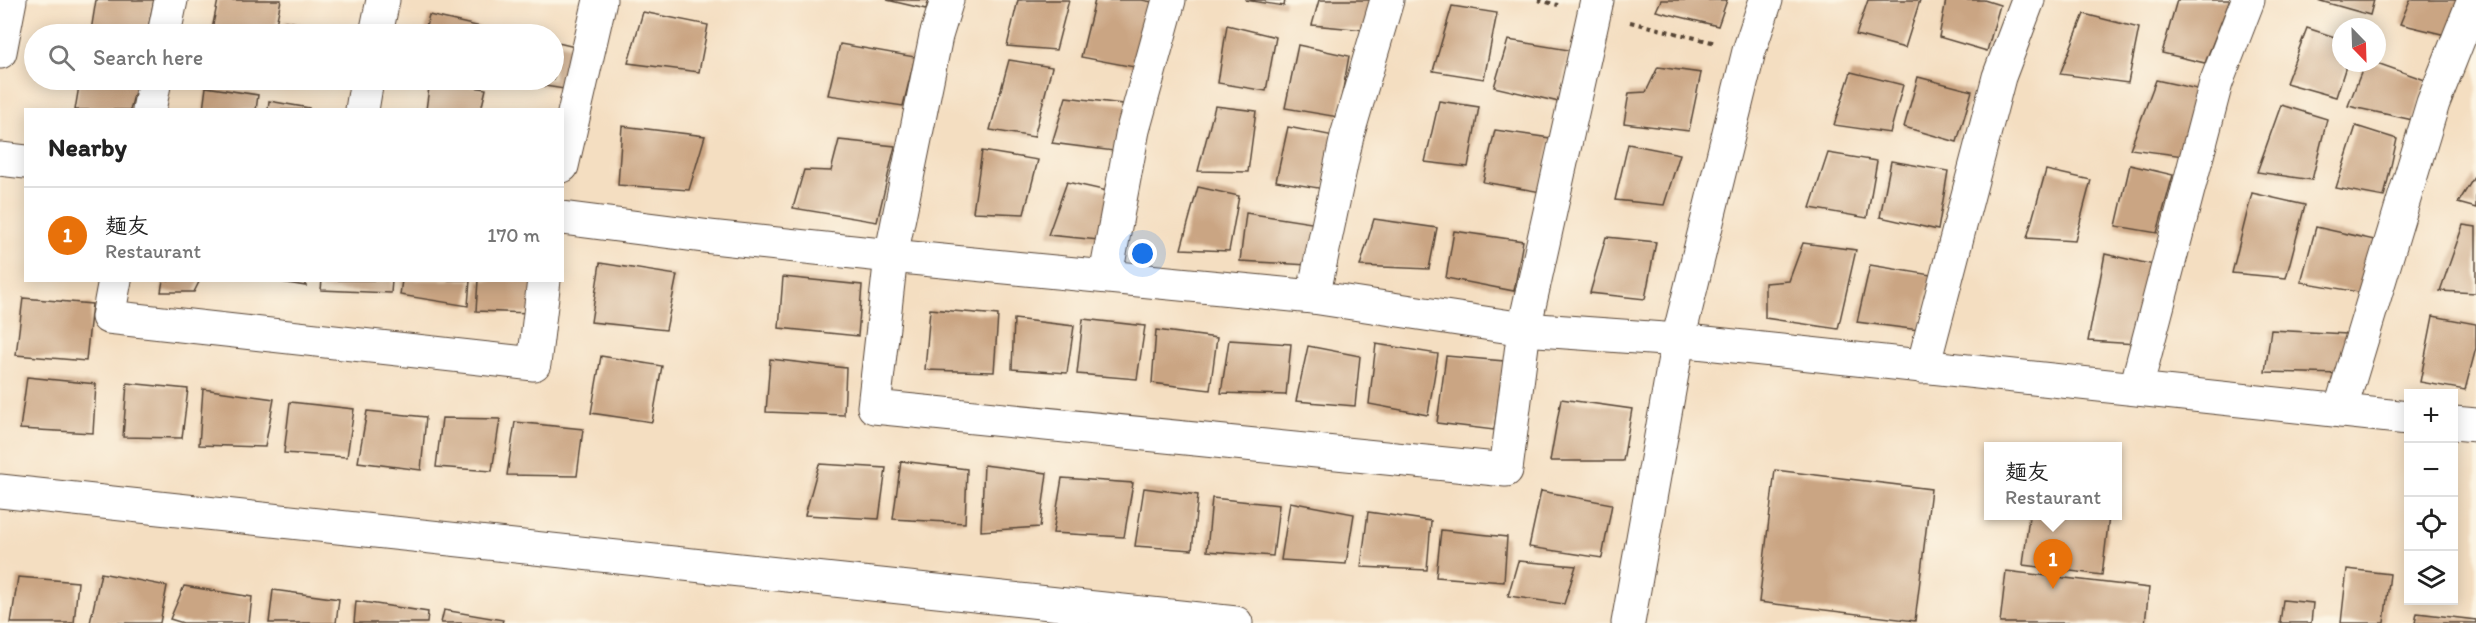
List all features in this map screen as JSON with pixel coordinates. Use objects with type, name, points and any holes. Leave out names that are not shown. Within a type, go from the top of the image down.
[{"type":"street","points":[[0,52],[10,0]]},
{"type":"street","points":[[166,24],[171,0]]},
{"type":"street","points":[[378,24],[383,0]]},
{"type":"street","points":[[564,157],[600,0]]},
{"type":"street","points":[[947,0],[936,36],[891,256],[874,407],[1506,470],[1524,329],[1595,7]]},
{"type":"street","points":[[1106,275],[1133,130],[1169,0]]},
{"type":"street","points":[[1313,297],[1347,136],[1387,0]]},
{"type":"street","points":[[1628,623],[1678,340],[1749,51],[1766,0]]},
{"type":"street","points":[[1923,368],[1999,78],[2028,0]]},
{"type":"street","points":[[2136,388],[2216,83],[2248,0]]},
{"type":"street","points":[[2340,411],[2433,103],[2475,0]]},
{"type":"street","points":[[149,108],[153,90]]},
{"type":"street","points":[[362,108],[366,90]]},
{"type":"street","points":[[0,159],[24,162]]},
{"type":"street","points":[[564,218],[891,256],[1106,275],[1313,297],[1524,329],[1678,340],[1923,368],[2136,388],[2404,417]]},
{"type":"street","points":[[115,282],[108,317],[534,364],[544,282]]},
{"type":"street","points":[[2458,424],[2476,426]]},
{"type":"street","points":[[0,492],[1236,623]]},
{"type":"path","points":[[1538,0],[1595,7],[1749,51]]},
{"type":"building","points":[[96,0],[154,0],[149,24],[92,24]]},
{"type":"building","points":[[218,0],[281,0],[276,24],[213,24]]},
{"type":"building","points":[[887,0],[929,0],[926,9]]},
{"type":"building","points":[[1018,0],[1069,0],[1056,50],[1007,46]]},
{"type":"building","points":[[1095,0],[1142,0],[1158,3],[1134,67],[1081,57]]},
{"type":"building","points":[[1245,0],[1285,0],[1284,6]]},
{"type":"building","points":[[1319,0],[1373,0],[1366,30],[1312,25]]},
{"type":"building","points":[[1661,0],[1727,0],[1718,26],[1656,11]]},
{"type":"building","points":[[1868,0],[1920,0],[1905,48],[1856,35]]},
{"type":"building","points":[[1946,0],[1984,0],[2000,5],[1987,51],[1939,37]]},
{"type":"building","points":[[2177,0],[2230,0],[2205,63],[2162,53]]},
{"type":"building","points":[[2317,0],[2374,0],[2370,15]]},
{"type":"building","points":[[2410,0],[2462,0],[2450,36],[2400,24]]},
{"type":"building","points":[[1452,6],[1497,13],[1484,79],[1433,71]]},
{"type":"building","points":[[643,12],[708,25],[699,72],[628,63]]},
{"type":"building","points":[[2084,14],[2139,28],[2128,83],[2060,74]]},
{"type":"building","points":[[429,15],[468,24],[427,24]]},
{"type":"building","points":[[285,21],[303,24],[285,24]]},
{"type":"building","points":[[1227,25],[1276,37],[1266,91],[1218,83]]},
{"type":"building","points":[[2307,28],[2332,36],[2332,72],[2344,72],[2336,97],[2286,83]]},
{"type":"building","points":[[1508,40],[1569,50],[1559,102],[1494,87]]},
{"type":"building","points":[[564,44],[575,47],[564,89]]},
{"type":"building","points":[[840,44],[915,57],[903,106],[828,95]]},
{"type":"building","points":[[1298,45],[1349,56],[1338,117],[1285,108]]},
{"type":"building","points":[[1009,60],[1052,67],[1034,137],[990,130]]},
{"type":"building","points":[[2386,66],[2425,80],[2413,120],[2348,106],[2361,72],[2386,72]]},
{"type":"building","points":[[1658,67],[1701,73],[1689,131],[1624,123],[1629,93],[1646,92]]},
{"type":"building","points":[[1851,72],[1903,85],[1890,133],[1834,125]]},
{"type":"building","points":[[1918,77],[1972,91],[1957,142],[1904,127]]},
{"type":"building","points":[[2156,80],[2202,90],[2184,156],[2130,149]]},
{"type":"building","points":[[78,90],[135,90],[131,108],[75,108]]},
{"type":"building","points":[[206,90],[226,90],[258,95],[256,108],[203,108]]},
{"type":"building","points":[[429,90],[486,90],[481,108],[426,108]]},
{"type":"building","points":[[1066,97],[1130,105],[1114,151],[1052,143]]},
{"type":"building","points":[[269,101],[309,108],[268,108]]},
{"type":"building","points":[[1439,101],[1479,107],[1468,167],[1425,162]]},
{"type":"building","points":[[2281,105],[2327,119],[2312,180],[2257,172]]},
{"type":"building","points":[[1215,106],[1256,111],[1248,172],[1198,171]]},
{"type":"building","points":[[622,126],[705,136],[689,190],[618,185]]},
{"type":"building","points":[[2356,126],[2397,139],[2384,197],[2336,188]]},
{"type":"building","points":[[1288,127],[1334,136],[1324,189],[1276,181]]},
{"type":"building","points":[[1495,130],[1550,138],[1541,192],[1483,182]]},
{"type":"building","points":[[839,140],[895,146],[877,222],[793,208],[804,170],[831,171]]},
{"type":"building","points":[[1628,144],[1680,154],[1664,205],[1615,200]]},
{"type":"building","points":[[982,151],[1038,160],[1024,214],[973,212]]},
{"type":"building","points":[[1828,153],[1877,161],[1867,218],[1810,208]]},
{"type":"building","points":[[1891,161],[1948,171],[1938,230],[1880,217]]},
{"type":"building","points":[[2130,165],[2173,175],[2157,233],[2116,226]]},
{"type":"building","points":[[2046,170],[2091,180],[2075,241],[2027,238]]},
{"type":"building","points":[[2476,174],[2476,208],[2458,203]]},
{"type":"building","points":[[1067,182],[1112,192],[1099,240],[1048,235]]},
{"type":"building","points":[[1198,187],[1239,196],[1229,251],[1181,249]]},
{"type":"building","points":[[2252,193],[2305,205],[2286,278],[2232,273]]},
{"type":"building","points":[[1246,213],[1318,224],[1308,265],[1240,261]]},
{"type":"building","points":[[1374,219],[1437,228],[1429,269],[1360,266]]},
{"type":"building","points":[[2463,225],[2476,227],[2476,293],[2440,291]]},
{"type":"building","points":[[2316,227],[2379,241],[2364,293],[2301,282]]},
{"type":"building","points":[[1454,231],[1523,241],[1514,291],[1446,278]]},
{"type":"building","points":[[1606,237],[1656,242],[1645,299],[1590,293]]},
{"type":"building","points":[[1803,243],[1856,250],[1838,329],[1765,318],[1765,283],[1789,281]]},
{"type":"building","points":[[2105,254],[2154,265],[2137,344],[2088,341]]},
{"type":"building","points":[[600,263],[677,275],[666,330],[591,322]]},
{"type":"building","points":[[1870,265],[1931,275],[1919,330],[1857,322]]},
{"type":"building","points":[[783,277],[862,285],[858,336],[779,328]]},
{"type":"building","points":[[163,282],[199,282],[194,292],[161,292]]},
{"type":"building","points":[[281,282],[306,282],[306,286]]},
{"type":"building","points":[[322,282],[392,282],[391,293],[321,290]]},
{"type":"building","points":[[402,282],[470,282],[468,306],[400,295]]},
{"type":"building","points":[[478,282],[536,282],[533,313],[476,311]]},
{"type":"building","points":[[23,298],[92,304],[86,361],[16,355]]},
{"type":"building","points":[[930,309],[998,315],[994,372],[925,370]]},
{"type":"building","points":[[2433,316],[2476,324],[2476,348],[2465,390],[2420,382]]},
{"type":"building","points":[[1014,319],[1074,326],[1067,373],[1012,369]]},
{"type":"building","points":[[1083,319],[1145,326],[1137,379],[1077,374]]},
{"type":"building","points":[[1156,330],[1217,338],[1210,390],[1152,383]]},
{"type":"building","points":[[2271,330],[2347,334],[2340,374],[2265,372]]},
{"type":"building","points":[[1229,340],[1291,344],[1286,395],[1221,393]]},
{"type":"building","points":[[1376,344],[1438,354],[1428,415],[1369,404]]},
{"type":"building","points":[[1308,346],[1360,356],[1355,406],[1296,401]]},
{"type":"building","points":[[601,356],[662,366],[652,422],[591,413]]},
{"type":"building","points":[[1446,356],[1504,361],[1494,430],[1437,423]]},
{"type":"building","points":[[770,359],[846,368],[844,415],[766,412]]},
{"type":"building","points":[[27,377],[96,384],[93,433],[20,429]]},
{"type":"building","points":[[127,383],[188,389],[182,438],[123,437]]},
{"type":"building","points":[[203,389],[274,399],[265,447],[199,445]]},
{"type":"building","points":[[1561,399],[1632,409],[1623,461],[1550,461]]},
{"type":"building","points":[[290,402],[354,409],[347,457],[284,453]]},
{"type":"building","points":[[367,411],[426,417],[421,470],[358,462]]},
{"type":"building","points":[[442,418],[500,419],[492,471],[436,467]]},
{"type":"building","points":[[515,422],[583,429],[577,476],[507,475]]},
{"type":"building","points":[[901,461],[967,469],[965,523],[893,519]]},
{"type":"building","points":[[819,464],[886,468],[879,519],[805,515]]},
{"type":"building","points":[[984,465],[1047,473],[1040,527],[981,531]]},
{"type":"building","points":[[1775,470],[1931,489],[1915,621],[1759,602]]},
{"type":"building","points":[[1062,478],[1133,483],[1124,537],[1053,533]]},
{"type":"building","points":[[1144,488],[1198,495],[1192,550],[1135,546]]},
{"type":"building","points":[[1541,491],[1612,504],[1602,558],[1529,547]]},
{"type":"building","points":[[1212,498],[1279,505],[1273,556],[1207,551]]},
{"type":"building","points":[[1290,502],[1354,514],[1346,564],[1281,560]]},
{"type":"building","points":[[1368,512],[1431,521],[1427,570],[1361,567]]},
{"type":"building","points":[[2029,520],[2109,520],[2102,575],[2023,565]]},
{"type":"building","points":[[1441,530],[1507,537],[1504,582],[1436,577]]},
{"type":"building","points":[[1518,561],[1576,566],[1564,604],[1508,596]]},
{"type":"building","points":[[2347,569],[2390,574],[2384,623],[2341,623]]},
{"type":"building","points":[[2006,571],[2149,588],[2145,623],[2000,623]]},
{"type":"building","points":[[101,573],[167,586],[160,623],[90,623]]},
{"type":"building","points":[[18,577],[78,582],[74,623],[11,623]]},
{"type":"building","points":[[184,586],[252,597],[249,623],[183,623],[170,619]]},
{"type":"building","points":[[273,590],[339,599],[336,623],[269,623]]},
{"type":"building","points":[[2283,600],[2313,603],[2311,623],[2280,623]]},
{"type":"building","points":[[356,601],[428,612],[427,623],[354,623]]},
{"type":"building","points":[[444,610],[503,620],[502,623],[441,623]]},
{"type":"building","points":[[2417,613],[2476,620],[2476,623],[2415,623]]},
{"type":"place","name":"麺友","points":[[2053,589]]}]
